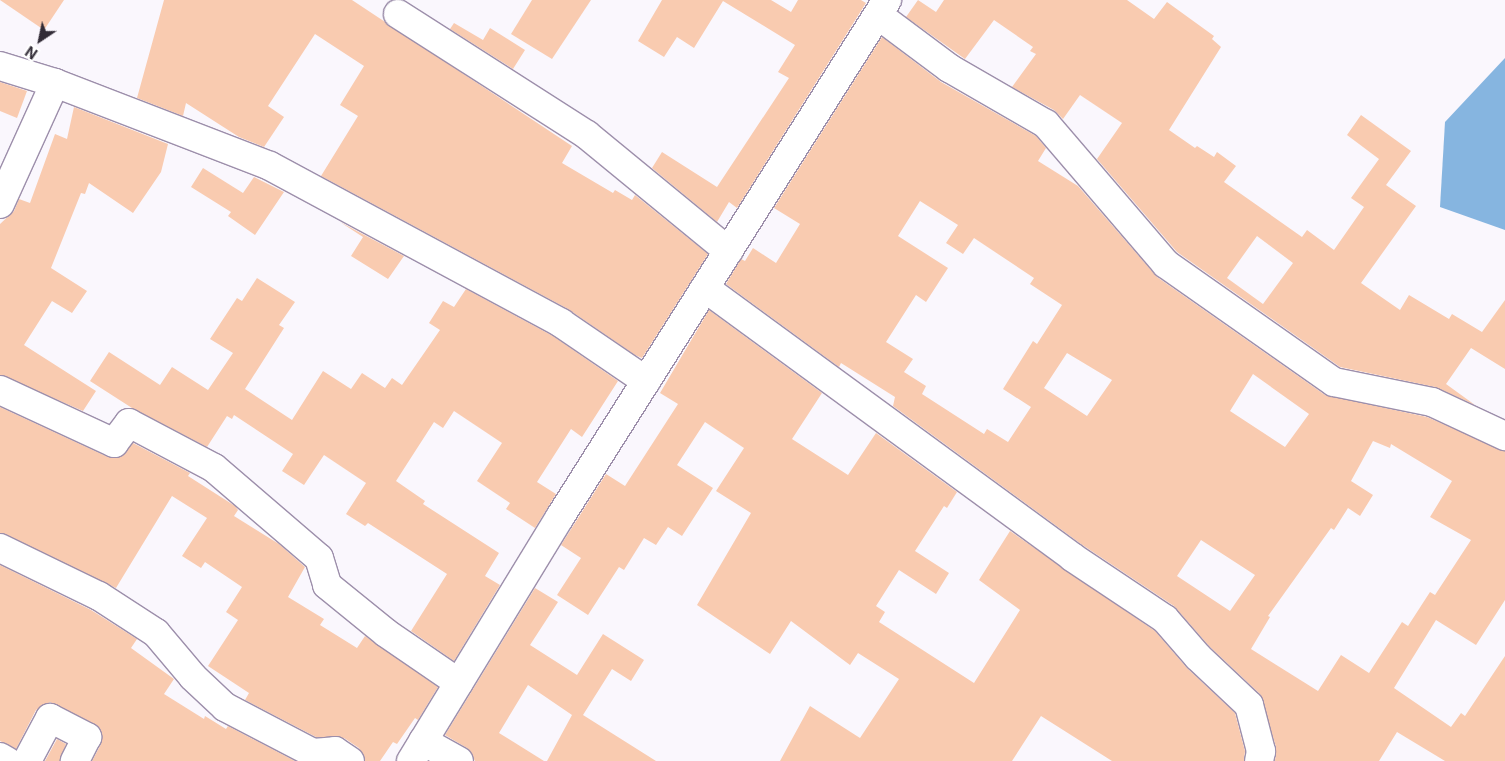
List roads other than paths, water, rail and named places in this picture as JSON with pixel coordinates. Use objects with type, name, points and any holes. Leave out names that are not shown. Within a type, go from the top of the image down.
[{"type":"street","points":[[459,761],[417,751],[646,381],[882,8],[949,68],[1046,124],[1166,264],[1334,382],[1432,402],[1505,436]]},
{"type":"street","points":[[398,14],[587,135],[728,251]]},
{"type":"street","points":[[0,66],[55,84],[270,166],[560,322],[646,381]]},
{"type":"street","points":[[0,204],[55,84]]},
{"type":"street","points":[[705,288],[1072,557],[1165,619],[1198,657],[1250,705],[1261,751],[1260,761]]},
{"type":"street","points":[[0,390],[114,443],[129,423],[214,468],[319,558],[327,585],[386,633],[458,684]]},
{"type":"street","points":[[0,548],[99,596],[156,633],[192,677],[225,707],[313,753],[335,751],[350,761]]},
{"type":"street","points":[[27,761],[50,718],[87,737],[75,761]]},
{"type":"street","points":[[0,758],[7,761]]},
{"type":"water","points":[[1505,58],[1505,230],[1440,207],[1445,122]]}]
